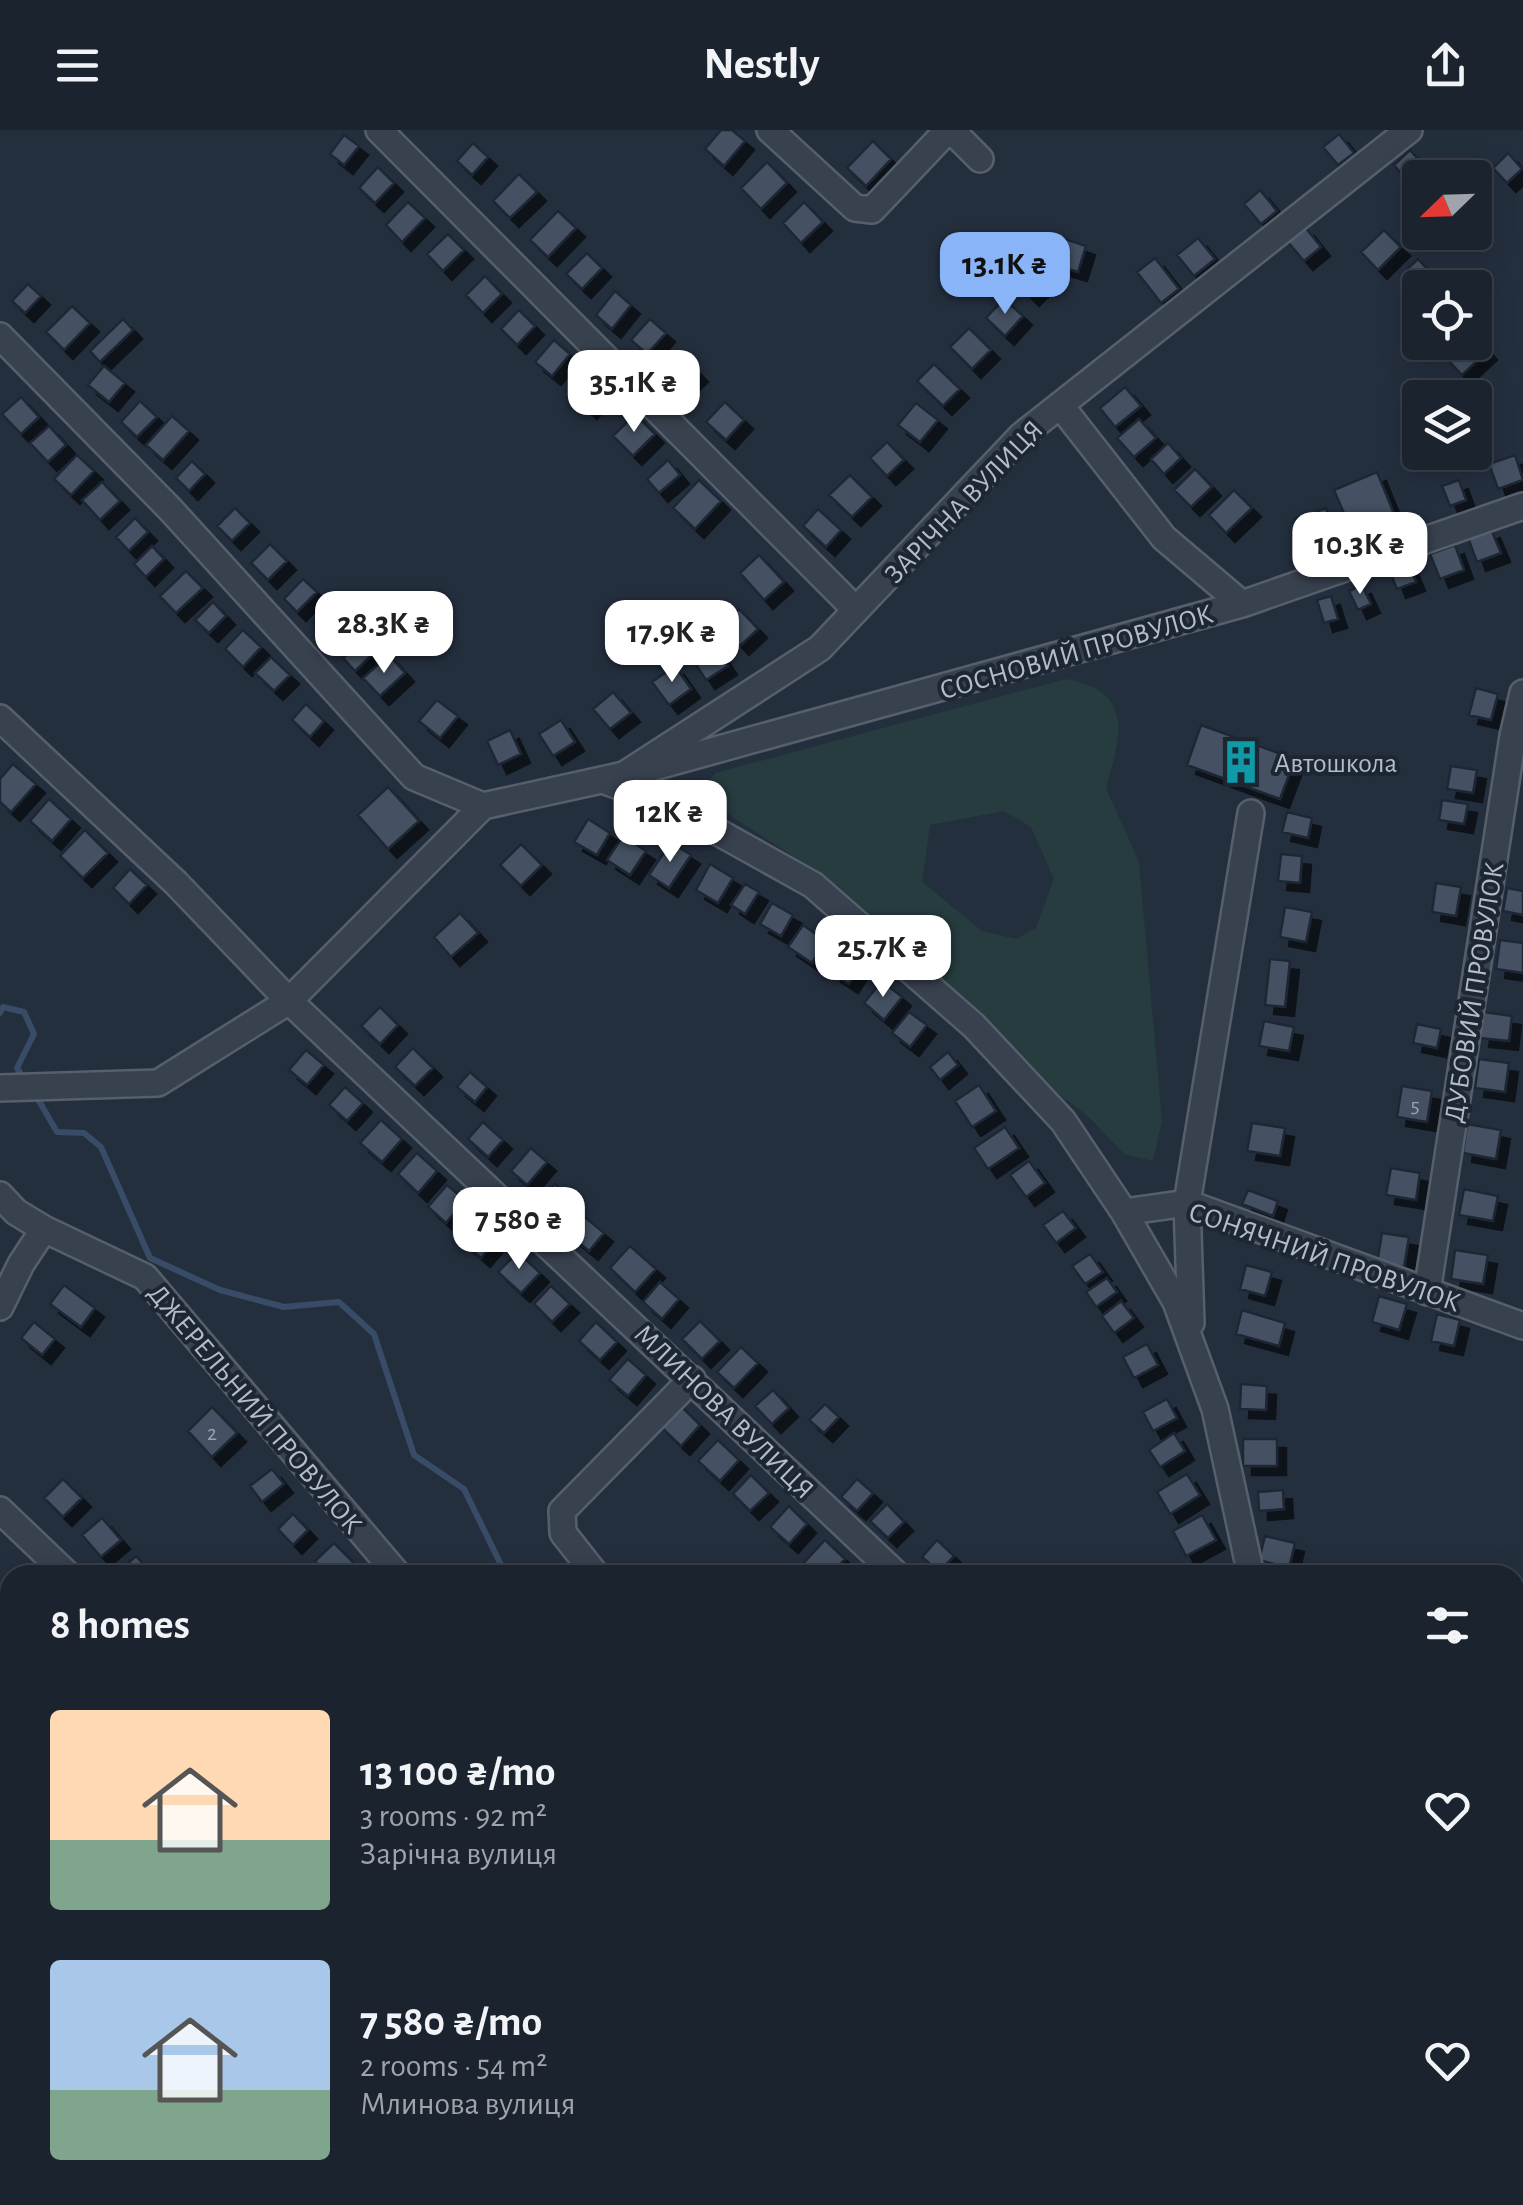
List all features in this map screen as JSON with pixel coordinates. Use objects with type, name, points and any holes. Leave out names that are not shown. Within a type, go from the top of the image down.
[{"type":"street","points":[[379,130],[856,610]]},
{"type":"street","points":[[770,130],[855,208],[872,210],[950,130],[980,159]]},
{"type":"street","name":"ЗАРІЧНА ВУЛИЦЯ","points":[[483,806],[613,777],[820,648],[1021,436],[1410,130]]},
{"type":"street","points":[[0,336],[170,509],[414,777],[483,806],[289,1002],[158,1082],[0,1088]]},
{"type":"street","points":[[1060,405],[1164,538],[1242,604]]},
{"type":"street","name":"СОСНОВИЙ ПРОВУЛОК","points":[[613,777],[1242,604],[1523,506]]},
{"type":"street","name":"ДУБОВИЙ ПРОВУЛОК","points":[[1427,1292],[1513,736],[1523,693]]},
{"type":"street","name":"МЛИНОВА ВУЛИЦЯ","points":[[0,718],[176,883],[289,1002],[887,1565]]},
{"type":"street","points":[[613,777],[813,885],[974,1026],[1063,1122],[1124,1212],[1176,1302],[1215,1408],[1249,1565]]},
{"type":"street","points":[[1192,1346],[1188,1203],[1252,813]]},
{"type":"street","name":"ДЖЕРЕЛЬНИЙ ПРОВУЛОК","points":[[0,1195],[16,1212],[44,1229],[145,1276],[390,1565]]},
{"type":"street","name":"СОНЯЧНИЙ ПРОВУЛОК","points":[[1124,1212],[1188,1203],[1523,1326]]},
{"type":"street","points":[[0,1307],[44,1229]]},
{"type":"street","points":[[588,1565],[563,1533],[562,1511],[692,1379]]},
{"type":"street","points":[[0,1510],[58,1565]]},
{"type":"green space","points":[[1066,679],[1103,694],[1118,719],[1116,751],[1106,788],[1139,862],[1162,1121],[1153,1161],[1124,1154],[1089,1117],[1038,1078],[973,1007],[849,901],[790,854],[700,796],[715,773]],"holes":[[[1004,811],[1031,827],[1054,879],[1036,928],[1016,939],[982,931],[922,882],[930,825]]]},
{"type":"building","points":[[721,130],[732,130],[745,141],[724,166],[705,149]]},
{"type":"building","points":[[1339,134],[1354,153],[1338,165],[1323,147]]},
{"type":"building","points":[[344,135],[359,146],[344,165],[330,154]]},
{"type":"building","points":[[873,141],[891,159],[866,186],[847,168]]},
{"type":"building","points":[[473,143],[488,157],[472,175],[457,161]]},
{"type":"building","points":[[1410,150],[1419,160],[1402,160],[1402,174],[1394,165]]},
{"type":"building","points":[[1508,153],[1522,169],[1507,183],[1493,168]]},
{"type":"building","points":[[767,162],[787,183],[761,209],[741,188]]},
{"type":"building","points":[[378,167],[394,183],[375,203],[359,188]]},
{"type":"building","points":[[519,174],[537,192],[510,218],[493,201]]},
{"type":"building","points":[[1260,190],[1277,211],[1261,224],[1244,204]]},
{"type":"building","points":[[408,202],[425,218],[402,242],[386,225]]},
{"type":"building","points":[[804,202],[823,222],[801,243],[783,223]]},
{"type":"building","points":[[558,211],[576,228],[548,257],[530,240]]},
{"type":"building","points":[[1305,227],[1321,247],[1304,261],[1287,241]]},
{"type":"building","points":[[1384,230],[1401,247],[1378,270],[1361,252]]},
{"type":"building","points":[[448,234],[464,250],[443,271],[427,254]]},
{"type":"building","points":[[1198,238],[1215,259],[1194,276],[1177,255]]},
{"type":"building","points":[[1065,239],[1086,246],[1078,272],[1057,266]]},
{"type":"building","points":[[587,253],[602,268],[582,289],[566,274]]},
{"type":"building","points":[[1155,258],[1179,289],[1161,303],[1137,272]]},
{"type":"building","points":[[1418,259],[1428,270],[1406,270]]},
{"type":"building","points":[[1025,265],[1043,284],[1030,297],[1012,278]]},
{"type":"building","points":[[485,276],[502,294],[483,313],[466,295]]},
{"type":"building","points":[[28,284],[41,296],[25,313],[12,301]]},
{"type":"building","points":[[615,291],[631,305],[612,329],[596,315]]},
{"type":"building","points":[[1004,299],[1023,316],[1005,336],[986,318]]},
{"type":"building","points":[[72,306],[90,323],[64,350],[46,332]]},
{"type":"building","points":[[519,310],[535,326],[517,345],[501,329]]},
{"type":"building","points":[[123,319],[133,330],[100,362],[90,351]]},
{"type":"building","points":[[650,319],[666,333],[647,354],[631,340]]},
{"type":"building","points":[[969,328],[991,350],[972,369],[950,347]]},
{"type":"building","points":[[554,340],[570,354],[552,376],[535,362]]},
{"type":"building","points":[[684,357],[699,373],[679,392],[664,375]]},
{"type":"building","points":[[1448,360],[1478,360],[1462,375]]},
{"type":"building","points":[[934,364],[960,389],[943,406],[917,381]]},
{"type":"building","points":[[104,366],[125,383],[109,402],[88,385]]},
{"type":"building","points":[[590,375],[606,389],[588,410],[572,395]]},
{"type":"building","points":[[1125,387],[1141,406],[1115,427],[1100,408]]},
{"type":"building","points":[[21,397],[39,417],[21,434],[2,414]]},
{"type":"building","points":[[140,401],[157,417],[137,437],[121,422]]},
{"type":"building","points":[[725,402],[744,420],[726,440],[706,422]]},
{"type":"building","points":[[916,403],[938,420],[920,442],[898,425]]},
{"type":"building","points":[[635,414],[655,434],[633,456],[613,436]]},
{"type":"building","points":[[172,416],[189,431],[163,460],[146,445]]},
{"type":"building","points":[[1139,419],[1156,438],[1134,457],[1117,438]]},
{"type":"building","points":[[49,426],[66,445],[48,462],[30,443]]},
{"type":"building","points":[[887,442],[904,460],[887,476],[870,458]]},
{"type":"building","points":[[1168,443],[1181,458],[1164,474],[1151,459]]},
{"type":"building","points":[[77,455],[94,471],[71,495],[54,479]]},
{"type":"building","points":[[1515,455],[1523,480],[1498,489],[1492,463]]},
{"type":"building","points":[[668,460],[680,475],[659,493],[647,479]]},
{"type":"building","points":[[192,461],[205,474],[189,491],[176,478]]},
{"type":"building","points":[[1195,469],[1212,487],[1191,507],[1174,490]]},
{"type":"building","points":[[1377,472],[1399,526],[1357,544],[1334,490]]},
{"type":"building","points":[[850,475],[872,497],[852,517],[829,495]]},
{"type":"building","points":[[699,480],[721,501],[695,529],[673,508]]},
{"type":"building","points":[[1459,480],[1466,500],[1450,506],[1442,486]]},
{"type":"building","points":[[102,482],[120,501],[100,520],[82,500]]},
{"type":"building","points":[[1234,490],[1252,508],[1226,533],[1209,515]]},
{"type":"building","points":[[235,508],[250,523],[232,541],[217,526]]},
{"type":"building","points":[[1326,508],[1339,543],[1308,554],[1295,519]]},
{"type":"building","points":[[818,509],[841,530],[826,547],[803,526]]},
{"type":"building","points":[[135,518],[148,532],[129,551],[116,537]]},
{"type":"building","points":[[1491,529],[1501,553],[1477,562],[1468,538]]},
{"type":"building","points":[[270,544],[287,561],[268,580],[251,563]]},
{"type":"building","points":[[1455,545],[1464,570],[1440,579],[1430,554]]},
{"type":"building","points":[[152,546],[164,559],[146,577],[134,564]]},
{"type":"building","points":[[759,555],[784,582],[764,600],[740,573]]},
{"type":"building","points":[[1409,565],[1416,582],[1397,589],[1390,572]]},
{"type":"building","points":[[186,571],[203,588],[176,613],[160,596]]},
{"type":"building","points":[[303,579],[317,592],[297,612],[284,599]]},
{"type":"building","points":[[1362,585],[1371,604],[1358,610],[1349,591]]},
{"type":"building","points":[[337,596],[354,611],[331,638],[314,623]]},
{"type":"building","points":[[1331,596],[1338,619],[1324,623],[1317,600]]},
{"type":"building","points":[[213,602],[226,616],[209,633],[195,620]]},
{"type":"building","points":[[739,609],[758,629],[740,646],[722,626]]},
{"type":"building","points":[[243,630],[261,647],[243,667],[225,649]]},
{"type":"building","points":[[365,636],[378,649],[355,671],[343,658]]},
{"type":"building","points":[[710,639],[728,666],[706,680],[689,654]]},
{"type":"building","points":[[389,655],[405,673],[380,696],[363,678]]},
{"type":"building","points":[[271,657],[290,675],[274,691],[255,673]]},
{"type":"building","points":[[675,666],[691,689],[669,705],[652,682]]},
{"type":"building","points":[[1476,688],[1498,694],[1491,720],[1469,715]]},
{"type":"building","points":[[613,692],[631,713],[610,729],[593,709]]},
{"type":"building","points":[[437,700],[458,716],[440,738],[419,721]]},
{"type":"building","points":[[306,704],[324,721],[310,737],[292,720]]},
{"type":"building","points":[[561,720],[575,742],[553,756],[539,734]]},
{"type":"building","name":"Автошкола","points":[[1201,725],[1295,759],[1280,799],[1187,765]]},
{"type":"building","points":[[510,730],[521,754],[498,765],[487,741]]},
{"type":"building","points":[[13,764],[36,784],[11,812],[0,802],[0,779]]},
{"type":"building","points":[[1451,766],[1477,770],[1473,793],[1447,789]]},
{"type":"building","points":[[388,787],[419,821],[388,849],[358,815]]},
{"type":"building","points":[[49,799],[71,819],[52,841],[30,821]]},
{"type":"building","points":[[1442,800],[1468,804],[1464,824],[1439,820]]},
{"type":"building","points":[[1287,812],[1312,818],[1308,838],[1282,832]]},
{"type":"building","points":[[588,819],[610,833],[597,855],[574,842]]},
{"type":"building","points":[[85,830],[108,853],[83,878],[60,856]]},
{"type":"building","points":[[623,836],[646,851],[630,875],[607,860]]},
{"type":"building","points":[[671,842],[691,855],[669,888],[649,875]]},
{"type":"building","points":[[521,844],[542,865],[521,886],[500,865]]},
{"type":"building","points":[[1281,854],[1302,856],[1300,883],[1278,881]]},
{"type":"building","points":[[710,864],[733,878],[718,903],[696,890]]},
{"type":"building","points":[[130,869],[147,885],[129,904],[113,888]]},
{"type":"building","points":[[1436,883],[1461,887],[1456,916],[1432,912]]},
{"type":"building","points":[[745,884],[759,892],[745,914],[731,905]]},
{"type":"building","points":[[1507,888],[1523,891],[1523,915],[1503,911]]},
{"type":"building","points":[[772,903],[793,915],[781,936],[760,924]]},
{"type":"building","points":[[1285,907],[1312,912],[1306,942],[1280,937]]},
{"type":"building","points":[[460,913],[478,933],[451,957],[434,937]]},
{"type":"building","points":[[803,925],[826,941],[812,963],[788,947]]},
{"type":"building","points":[[1500,940],[1523,943],[1523,973],[1496,969]]},
{"type":"building","points":[[845,953],[862,964],[849,984],[832,973]]},
{"type":"building","points":[[1270,959],[1290,961],[1285,1007],[1265,1005]]},
{"type":"building","points":[[882,981],[902,997],[884,1020],[864,1003]]},
{"type":"building","points":[[380,1007],[398,1025],[380,1044],[361,1026]]},
{"type":"building","points":[[909,1012],[927,1025],[910,1047],[892,1033]]},
{"type":"building","points":[[1484,1012],[1512,1016],[1509,1041],[1480,1038]]},
{"type":"building","points":[[1264,1021],[1294,1027],[1289,1051],[1259,1046]]},
{"type":"building","points":[[1417,1024],[1441,1029],[1437,1048],[1413,1043]]},
{"type":"building","points":[[413,1048],[433,1068],[415,1086],[395,1067]]},
{"type":"building","points":[[306,1050],[324,1065],[307,1085],[289,1070]]},
{"type":"building","points":[[948,1052],[958,1065],[940,1080],[930,1067]]},
{"type":"building","points":[[1479,1059],[1509,1063],[1505,1092],[1475,1088]]},
{"type":"building","points":[[470,1072],[487,1087],[475,1102],[457,1087]]},
{"type":"building","points":[[979,1085],[996,1111],[972,1127],[955,1101]]},
{"type":"building","points":[[1402,1086],[1432,1091],[1427,1122],[1397,1117]]},
{"type":"building","points":[[345,1087],[363,1103],[347,1121],[329,1105]]},
{"type":"building","points":[[381,1120],[402,1139],[382,1162],[360,1143]]},
{"type":"building","points":[[483,1122],[503,1140],[488,1157],[468,1139]]},
{"type":"building","points":[[1252,1123],[1285,1128],[1280,1156],[1247,1151]]},
{"type":"building","points":[[1467,1124],[1501,1130],[1496,1159],[1463,1153]]},
{"type":"building","points":[[1005,1127],[1019,1148],[988,1169],[974,1148]]},
{"type":"building","points":[[531,1148],[547,1162],[527,1185],[511,1171]]},
{"type":"building","points":[[417,1153],[437,1171],[418,1193],[398,1174]]},
{"type":"building","points":[[1029,1161],[1045,1183],[1026,1197],[1010,1175]]},
{"type":"building","points":[[1391,1168],[1420,1173],[1416,1200],[1386,1195]]},
{"type":"building","points":[[555,1184],[574,1202],[559,1219],[539,1201]]},
{"type":"building","points":[[447,1185],[465,1200],[446,1223],[428,1207]]},
{"type":"building","points":[[1464,1189],[1498,1196],[1493,1221],[1459,1215]]},
{"type":"building","points":[[1248,1190],[1278,1201],[1273,1216],[1242,1204]]},
{"type":"building","points":[[1063,1211],[1076,1228],[1056,1243],[1043,1225]]},
{"type":"building","points":[[585,1217],[604,1233],[589,1251],[570,1235]]},
{"type":"building","points":[[481,1219],[500,1236],[481,1258],[462,1241]]},
{"type":"building","points":[[1382,1233],[1409,1237],[1404,1267],[1377,1263]]},
{"type":"building","points":[[630,1246],[656,1269],[635,1292],[610,1268]]},
{"type":"building","points":[[1455,1250],[1488,1255],[1483,1284],[1451,1279]]},
{"type":"building","points":[[518,1252],[540,1273],[521,1293],[498,1272]]},
{"type":"building","points":[[1090,1254],[1103,1272],[1085,1284],[1072,1266]]},
{"type":"building","points":[[1246,1265],[1272,1272],[1265,1296],[1240,1289]]},
{"type":"building","points":[[1107,1278],[1117,1292],[1096,1307],[1086,1292]]},
{"type":"building","points":[[660,1282],[679,1299],[662,1319],[643,1302]]},
{"type":"building","points":[[64,1285],[95,1308],[81,1327],[50,1304]]},
{"type":"building","points":[[551,1286],[570,1304],[552,1322],[534,1304]]},
{"type":"building","points":[[1379,1296],[1407,1304],[1399,1330],[1372,1322]]},
{"type":"building","points":[[1121,1301],[1134,1318],[1114,1333],[1102,1316]]},
{"type":"building","points":[[1242,1310],[1285,1323],[1279,1346],[1236,1334]]},
{"type":"building","points":[[1437,1314],[1460,1320],[1454,1346],[1431,1341]]},
{"type":"building","points":[[700,1321],[720,1341],[702,1359],[682,1339]]},
{"type":"building","points":[[34,1322],[55,1339],[42,1355],[21,1338]]},
{"type":"building","points":[[596,1322],[617,1342],[600,1360],[579,1341]]},
{"type":"building","points":[[1147,1344],[1158,1365],[1134,1378],[1123,1357]]},
{"type":"building","points":[[741,1347],[758,1363],[734,1388],[717,1372]]},
{"type":"building","points":[[628,1359],[646,1375],[628,1396],[609,1380]]},
{"type":"building","points":[[1241,1384],[1267,1386],[1266,1410],[1240,1409]]},
{"type":"building","points":[[773,1390],[789,1408],[772,1424],[755,1406]]},
{"type":"building","points":[[1167,1399],[1177,1418],[1153,1431],[1143,1412]]},
{"type":"building","points":[[825,1404],[839,1417],[824,1433],[809,1420]]},
{"type":"building","points":[[212,1407],[237,1433],[212,1457],[188,1431]]},
{"type":"building","points":[[682,1407],[700,1425],[681,1446],[662,1428]]},
{"type":"building","points":[[1174,1433],[1185,1451],[1160,1467],[1149,1450]]},
{"type":"building","points":[[1243,1439],[1277,1439],[1277,1466],[1243,1466]]},
{"type":"building","points":[[718,1440],[739,1460],[720,1481],[698,1461]]},
{"type":"building","points":[[272,1469],[284,1484],[262,1502],[250,1486]]},
{"type":"building","points":[[1187,1474],[1200,1495],[1170,1514],[1157,1492]]},
{"type":"building","points":[[751,1475],[769,1493],[750,1511],[733,1494]]},
{"type":"building","points":[[63,1479],[82,1498],[63,1517],[44,1498]]},
{"type":"building","points":[[857,1479],[873,1493],[857,1511],[841,1497]]},
{"type":"building","points":[[1283,1490],[1284,1509],[1259,1511],[1258,1492]]},
{"type":"building","points":[[887,1504],[904,1522],[888,1538],[870,1521]]},
{"type":"building","points":[[789,1506],[807,1524],[789,1544],[770,1527]]},
{"type":"building","points":[[293,1514],[308,1530],[293,1545],[278,1529]]},
{"type":"building","points":[[1202,1515],[1216,1540],[1186,1556],[1173,1531]]},
{"type":"building","points":[[102,1518],[121,1540],[101,1557],[82,1535]]},
{"type":"building","points":[[1265,1536],[1295,1543],[1290,1565],[1259,1560]]},
{"type":"building","points":[[825,1540],[845,1559],[839,1565],[802,1565]]},
{"type":"building","points":[[937,1540],[954,1556],[946,1565],[931,1565],[922,1557]]},
{"type":"building","points":[[334,1543],[354,1563],[319,1565],[315,1561]]},
{"type":"building","points":[[136,1556],[144,1565],[126,1565]]},
{"type":"waterway","points":[[0,1013],[3,1007],[24,1012],[34,1034],[17,1068],[25,1080]]},
{"type":"waterway","points":[[35,1094],[57,1132],[84,1133],[101,1147],[150,1258],[220,1290],[284,1307],[339,1302],[374,1334],[414,1455],[464,1489],[501,1565]]},
{"type":"place","name":"Автошкола","points":[[1241,762]]}]
